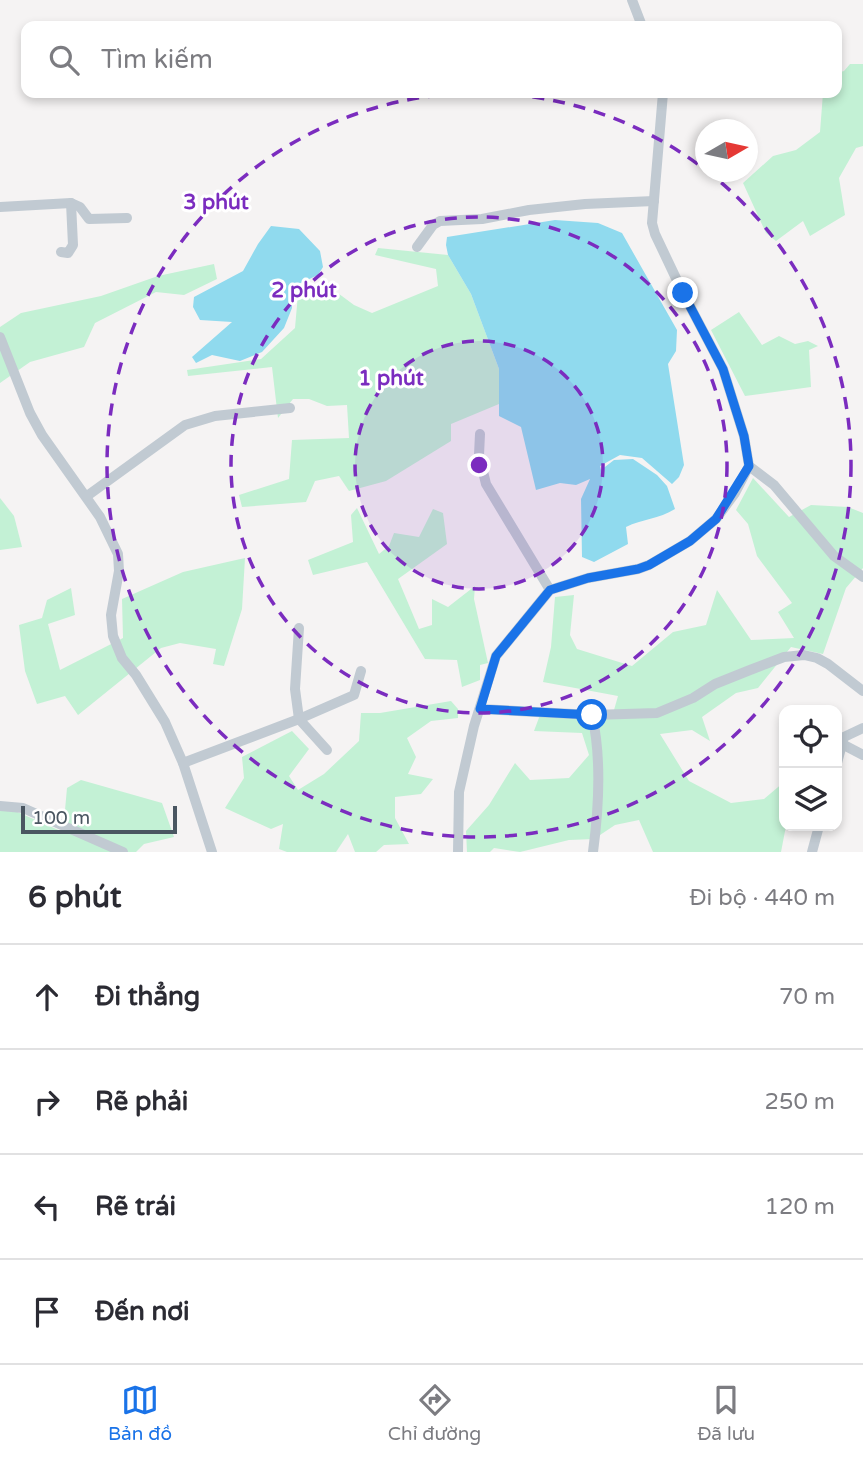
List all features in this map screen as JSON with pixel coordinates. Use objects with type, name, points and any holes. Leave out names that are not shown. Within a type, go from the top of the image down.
[{"type":"street","points":[[632,0],[640,21]]},
{"type":"street","points":[[458,852],[459,792],[496,656],[550,590],[588,578],[638,569],[690,541],[716,519],[749,466],[744,436],[723,369],[655,234],[652,223],[663,98]]},
{"type":"street","points":[[417,247],[433,225],[440,221],[482,219],[584,204],[654,201]]},
{"type":"street","points":[[0,207],[71,203],[80,207],[89,219],[127,218]]},
{"type":"street","points":[[61,252],[68,253],[73,245],[71,203]]},
{"type":"street","points":[[0,337],[20,391],[41,435],[87,496],[118,554],[119,571],[111,615],[113,636],[122,658],[136,675],[165,722],[183,763],[212,852]]},
{"type":"street","points":[[87,496],[185,425],[215,416],[290,408]]},
{"type":"street","points":[[480,434],[479,455],[486,484],[550,590]]},
{"type":"street","points":[[749,466],[774,485],[834,556],[863,577]]},
{"type":"street","points":[[299,628],[295,689],[299,719],[327,750]]},
{"type":"street","points":[[480,709],[592,715],[657,713],[692,698],[715,684],[784,657],[804,655],[817,658],[863,691]]},
{"type":"street","points":[[183,763],[354,695],[360,671]]},
{"type":"street","points":[[592,715],[597,742],[598,784],[593,852]]},
{"type":"street","points":[[863,728],[844,737],[842,744],[863,755]]},
{"type":"street","points":[[0,806],[23,808],[123,852]]},
{"type":"street","points":[[812,852],[818,831]]},
{"type":"green space","points":[[850,64],[863,64],[863,146],[856,148],[839,178],[845,215],[810,236],[803,221],[776,241],[766,233],[743,183],[758,182],[758,170],[773,156],[796,150],[820,132],[823,98],[842,98],[842,72]]},
{"type":"green space","points":[[378,248],[448,255],[471,294],[499,369],[499,404],[451,424],[451,441],[386,481],[349,491],[339,476],[315,481],[306,502],[242,507],[239,495],[289,479],[292,440],[349,438],[347,405],[327,406],[309,399],[293,399],[278,418],[272,367],[188,376],[187,370],[261,359],[295,328],[298,294],[323,282],[354,305],[372,313],[438,286],[436,269],[375,255]]},
{"type":"green space","points":[[214,264],[217,279],[184,295],[156,292],[95,323],[84,347],[30,362],[0,383],[0,327],[21,313],[101,296],[158,276]]},
{"type":"green space","points":[[739,312],[762,345],[779,336],[795,344],[808,341],[818,346],[809,350],[811,387],[745,396],[711,330]]},
{"type":"green space","points":[[753,478],[789,517],[811,505],[848,507],[863,513],[863,568],[846,588],[823,654],[791,647],[758,688],[736,693],[702,717],[710,741],[692,730],[660,734],[689,781],[731,803],[764,799],[779,786],[779,831],[785,831],[781,852],[653,852],[639,820],[615,825],[594,839],[569,840],[520,852],[494,848],[490,852],[467,852],[466,831],[489,805],[515,763],[530,780],[569,778],[589,755],[582,733],[534,731],[540,715],[612,717],[618,696],[543,682],[551,647],[555,597],[574,595],[570,635],[577,649],[632,666],[673,632],[706,625],[717,590],[751,640],[794,638],[778,612],[792,603],[757,556],[748,524],[736,510]]},
{"type":"green space","points":[[0,498],[14,516],[22,547],[0,550]]},
{"type":"green space","points":[[357,508],[379,554],[389,546],[394,533],[419,537],[433,509],[443,513],[447,544],[398,579],[419,629],[432,625],[432,599],[448,607],[475,586],[474,599],[488,663],[480,665],[480,680],[462,687],[457,660],[425,659],[367,562],[313,575],[308,560],[353,542],[351,515]]},
{"type":"green space","points":[[245,558],[242,609],[224,666],[213,664],[216,649],[180,643],[161,648],[78,715],[65,696],[37,704],[25,671],[19,625],[42,618],[47,600],[71,588],[75,615],[48,624],[60,670],[123,638],[122,599],[183,572]]},
{"type":"green space","points":[[451,701],[458,709],[458,718],[431,721],[407,738],[416,757],[408,774],[433,779],[421,794],[395,797],[395,818],[409,844],[384,845],[376,852],[355,852],[348,834],[336,852],[287,852],[279,849],[283,824],[271,829],[225,808],[244,778],[242,757],[292,731],[309,749],[289,776],[298,790],[324,774],[359,741],[361,713],[380,713]]},
{"type":"green space","points":[[81,780],[162,803],[174,837],[144,844],[136,852],[0,852],[0,807],[6,807],[63,832],[67,788]]},
{"type":"water","points":[[555,220],[598,223],[622,233],[677,330],[676,351],[668,364],[684,465],[679,477],[672,484],[642,458],[620,455],[600,466],[601,470],[614,460],[633,459],[657,475],[667,486],[675,509],[626,527],[628,544],[594,562],[582,557],[581,499],[590,479],[576,485],[560,483],[536,490],[521,427],[499,416],[499,369],[471,294],[448,255],[446,245],[447,237]]},
{"type":"water","points":[[271,226],[299,229],[320,251],[323,267],[318,275],[292,287],[292,308],[284,328],[262,352],[240,361],[212,355],[196,363],[192,357],[232,322],[200,320],[193,307],[194,297],[243,271]]},
{"type":"route","points":[[592,715],[480,709],[496,656],[550,590],[588,578],[638,569],[690,541],[716,519],[735,493],[749,466],[744,436],[723,369],[683,293]]}]
